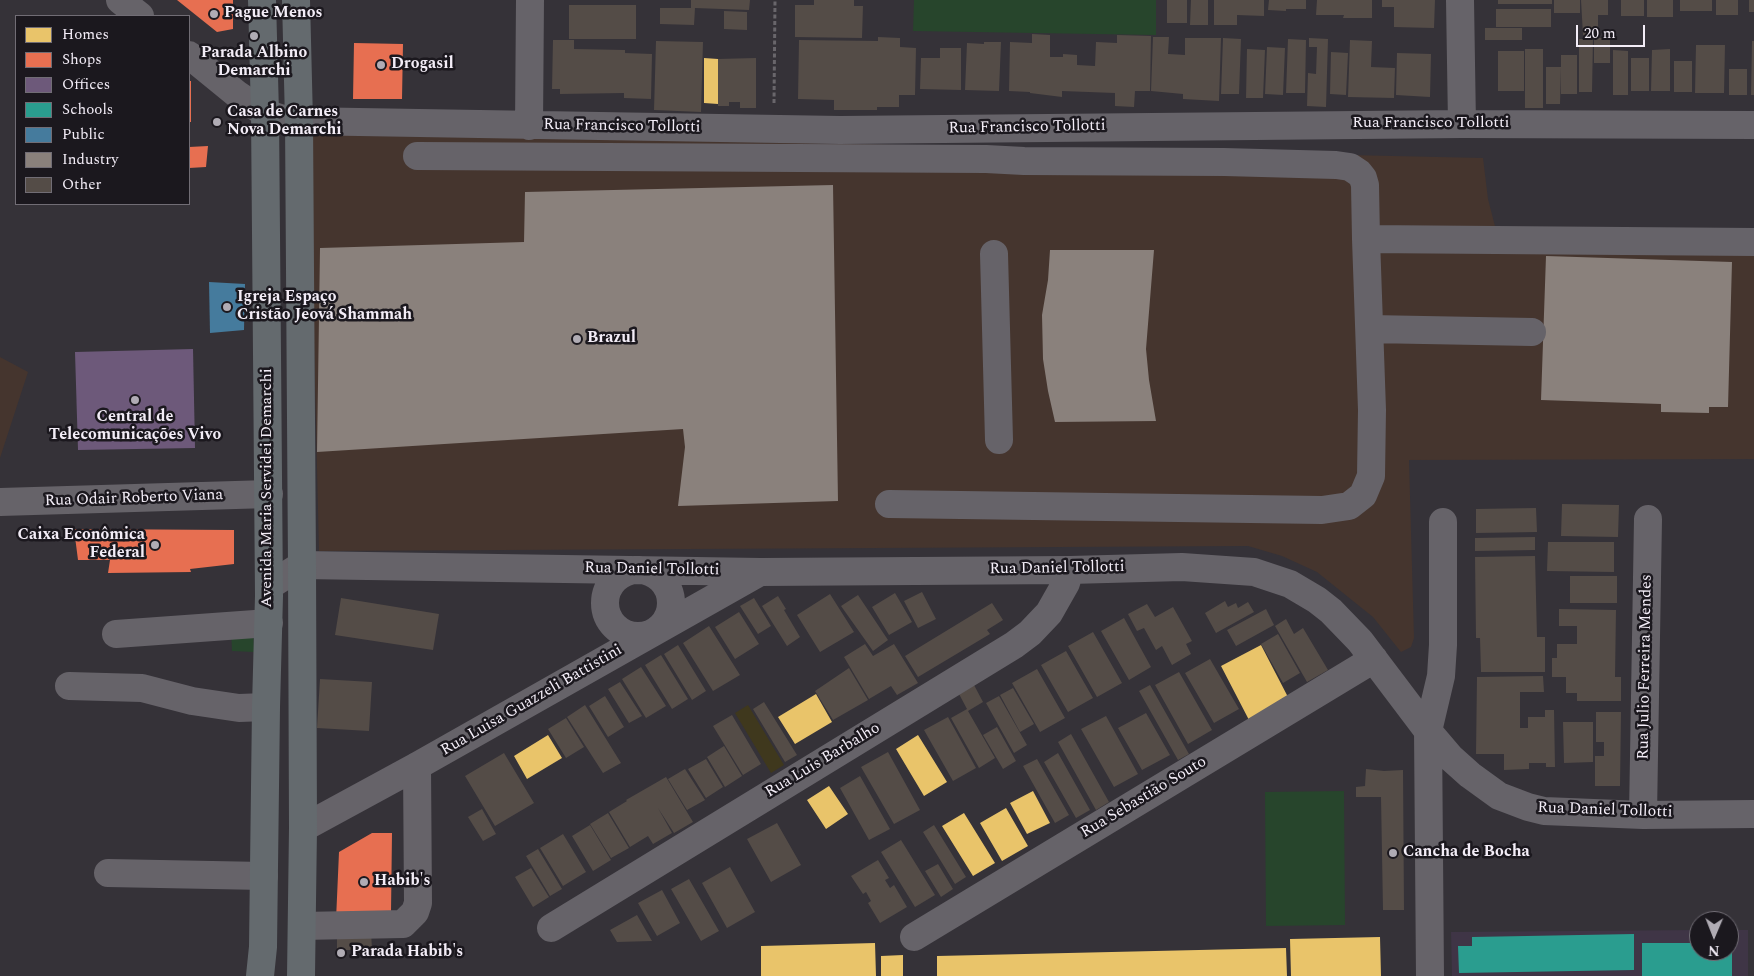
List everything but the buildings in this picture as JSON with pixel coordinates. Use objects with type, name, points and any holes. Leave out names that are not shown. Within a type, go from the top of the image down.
[{"type":"main road","name":"Avenida Maria Servidei Demarchi","points":[[260,976],[263,947],[269,623],[266,113],[262,0]]},
{"type":"main road","name":"Avenida Maria Servidei Demarchi","points":[[296,0],[299,121],[302,565],[303,828],[300,976]]},
{"type":"street","points":[[120,0],[139,15]]},
{"type":"street","points":[[529,126],[530,0]]},
{"type":"street","points":[[1460,0],[1462,124]]},
{"type":"street","name":"Rua Francisco Tollotti","points":[[190,56],[238,95],[266,113],[280,118],[299,121],[840,130],[1462,124],[1754,125]]},
{"type":"street","points":[[417,156],[986,158],[1024,162],[1224,162],[1336,165],[1350,167],[1363,178],[1365,185],[1370,329],[1371,476],[1363,495],[1349,506],[1322,510],[889,504]]},
{"type":"street","points":[[1366,239],[1754,242]]},
{"type":"street","points":[[994,254],[999,440]]},
{"type":"street","points":[[1370,329],[1532,332]]},
{"type":"street","name":"Rua Odair Roberto Viana","points":[[0,502],[269,494]]},
{"type":"street","name":"Rua Julio Ferreira Mendes","points":[[1643,815],[1648,520]]},
{"type":"street","points":[[1430,976],[1428,731],[1441,676],[1443,522]]},
{"type":"street","points":[[269,586],[302,565]]},
{"type":"street","name":"Rua Daniel Tollotti","points":[[302,565],[761,572],[1070,570],[1182,567],[1239,569],[1290,584],[1317,600],[1346,625],[1451,758],[1470,775],[1499,796],[1521,805],[1544,811],[1643,815],[1754,814]]},
{"type":"street","points":[[636,570],[647,571],[657,576],[664,583],[669,593],[671,604],[664,624],[655,631],[645,635],[629,634],[614,627],[608,618],[605,607],[605,596],[609,586],[625,572],[636,570]]},
{"type":"street","name":"Rua Luis Barbalho","points":[[551,928],[1030,634],[1049,613],[1066,583],[1070,570]]},
{"type":"street","name":"Rua Luisa Guazzeli Battistini","points":[[303,828],[417,766],[761,572]]},
{"type":"street","points":[[116,634],[269,623]]},
{"type":"street","name":"Rua Sebastião Souto","points":[[914,937],[1374,659]]},
{"type":"street","points":[[68,686],[142,688],[192,700],[239,708],[266,707]]},
{"type":"street","points":[[302,926],[403,924],[415,912],[418,903],[417,766]]},
{"type":"street","points":[[108,873],[264,876]]},
{"type":"path","points":[[774,129],[775,0]]},
{"type":"shaded area","points":[[309,132],[1483,158],[1488,199],[1497,234],[1754,232],[1754,459],[1409,460],[1414,638],[1411,647],[1401,652],[1373,617],[1317,572],[1282,556],[1248,546],[319,551]]},
{"type":"shaded area","points":[[0,357],[28,372],[0,458]]},
{"type":"shaded area","points":[[1689,930],[1689,961],[1739,961],[1739,930],[1748,930],[1748,976],[1452,976],[1451,932]]},
{"type":"green space","points":[[914,0],[1156,0],[1156,35],[913,31]]},
{"type":"green space","points":[[253,627],[254,652],[232,651],[231,628]]},
{"type":"green space","points":[[1344,791],[1345,925],[1266,926],[1265,792]]},
{"type":"sand","points":[[748,705],[784,765],[771,773],[735,713]]},
{"type":"place","name":"Pague Menos","points":[[214,14]]},
{"type":"place","name":"Parada Albino Demarchi","points":[[254,36]]},
{"type":"place","name":"Drogasil","points":[[381,65]]},
{"type":"place","name":"Casa de Carnes Nova Demarchi","points":[[217,122]]},
{"type":"place","name":"Igreja Espaço Cristão Jeová Shammah","points":[[227,307]]},
{"type":"place","name":"Brazul","points":[[577,339]]},
{"type":"place","name":"Central de Telecomunicações Vivo","points":[[135,400]]},
{"type":"place","name":"Caixa Econômica Federal","points":[[155,545]]},
{"type":"place","name":"Cancha de Bocha","points":[[1393,853]]},
{"type":"place","name":"Habib's","points":[[364,882]]},
{"type":"place","name":"Parada Habib's","points":[[341,953]]}]
